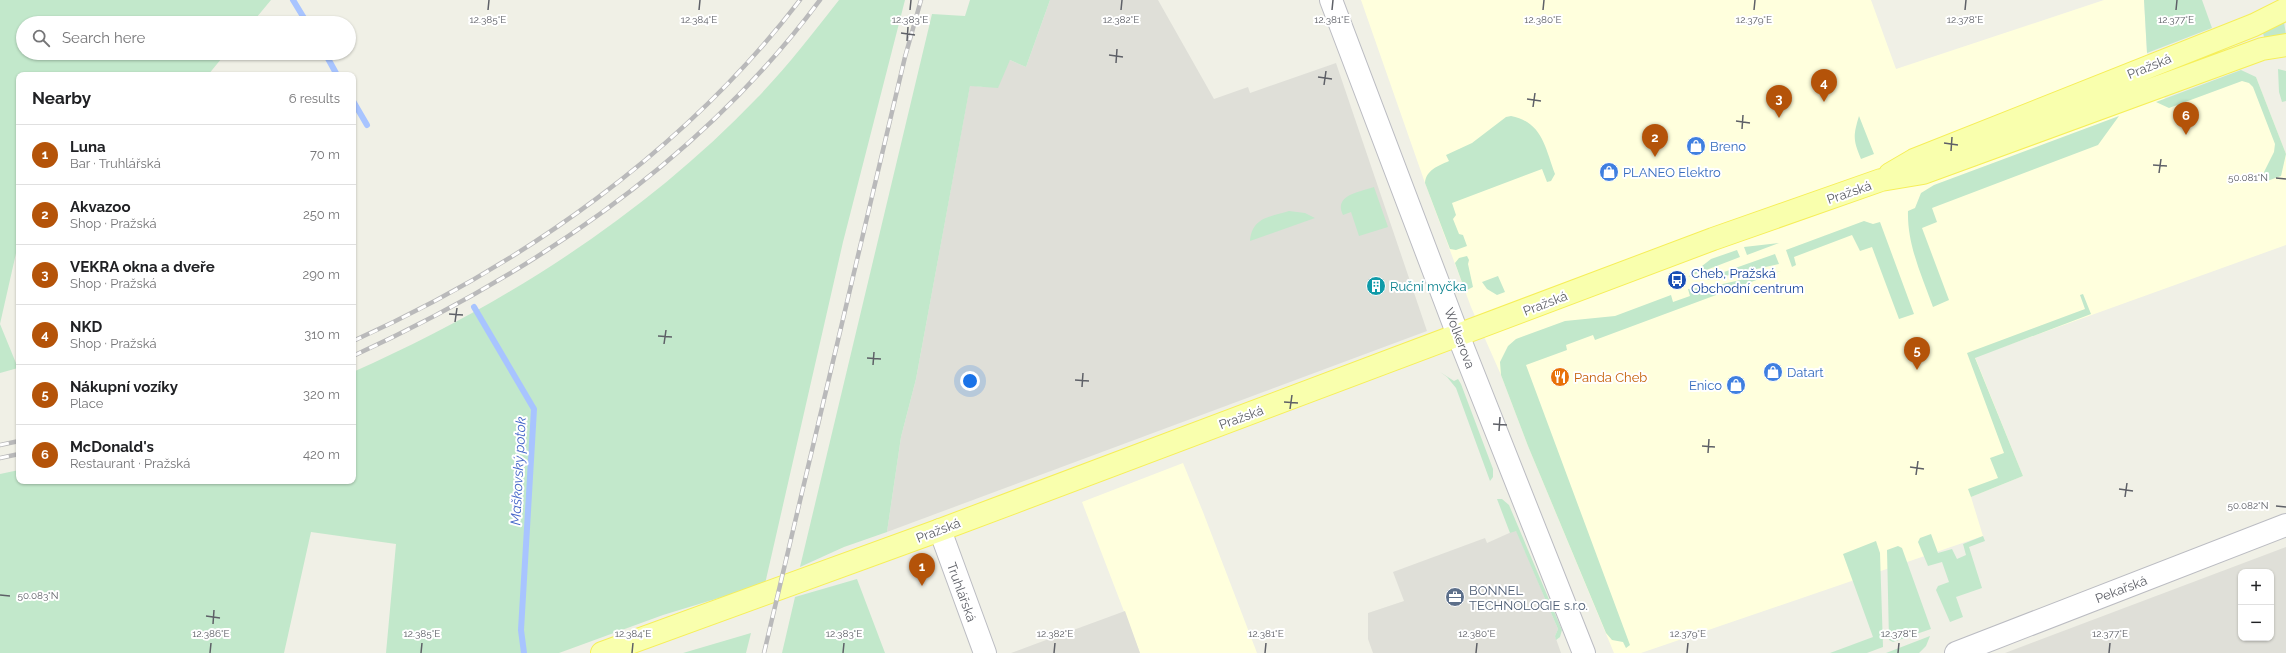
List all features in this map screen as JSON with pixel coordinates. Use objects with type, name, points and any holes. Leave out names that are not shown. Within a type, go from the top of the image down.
[{"type":"main road","name":"Pražská","points":[[1881,180],[1914,160],[2254,25],[2286,9]]},
{"type":"main road","name":"Pražská","points":[[602,653],[940,530],[1713,239],[1881,180],[1923,173],[2262,49],[2286,45]]},
{"type":"street","name":"Wolkerova","points":[[1331,0],[1458,335],[1584,653]]},
{"type":"street","name":"Pekařská","points":[[1956,653],[2286,525]]},
{"type":"street","name":"Truhlářská","points":[[940,530],[984,653]]},
{"type":"shaded area","points":[[0,0],[271,0],[258,16],[16,16],[16,60],[220,60],[210,72],[16,72],[16,253],[0,324]]},
{"type":"shaded area","points":[[839,0],[905,0],[843,242],[765,584],[663,615],[559,653],[386,653],[396,544],[311,532],[284,653],[0,653],[0,474],[16,471],[16,484],[356,484],[356,371],[409,346],[463,318],[517,287],[619,219],[667,181],[713,141],[757,98],[810,37]]},
{"type":"shaded area","points":[[970,0],[1050,0],[1026,67],[1010,60],[998,88],[970,86],[916,379],[901,437],[887,532],[844,547],[800,567],[932,14],[965,16]]},
{"type":"shaded area","points":[[1050,0],[1158,0],[1214,99],[1248,87],[1250,93],[1336,63],[1427,331],[887,532],[901,437],[916,379],[970,85],[982,87],[1010,60],[1026,67]]},
{"type":"shaded area","points":[[1361,0],[1871,0],[1896,69],[2104,0],[2144,0],[2147,53],[2165,99],[2256,77],[2286,154],[2286,245],[1975,357],[2023,476],[1971,497],[1983,536],[1641,653],[1614,653],[1528,446],[1501,375],[1471,307],[1425,183]]},
{"type":"shaded area","points":[[2144,0],[2202,0],[2212,28],[2147,53]]},
{"type":"shaded area","points":[[2284,22],[2286,35],[2265,40],[2262,30]]},
{"type":"shaded area","points":[[2278,69],[2286,71],[2286,101],[2282,102],[2279,92]]},
{"type":"shaded area","points":[[2241,70],[2256,77],[2286,154],[2281,176],[2267,181],[2264,172],[2274,152],[2275,144],[2253,87],[2249,83],[2242,81],[2169,108],[2156,102]]},
{"type":"shaded area","points":[[1511,116],[1530,124],[1536,130],[1545,145],[1555,174],[1551,181],[1547,182],[1542,169],[1452,203],[1456,215],[1453,219],[1459,234],[1463,235],[1467,246],[1456,250],[1450,249],[1425,183],[1426,179],[1433,169],[1449,161],[1446,155],[1472,143],[1506,117]]},
{"type":"shaded area","points":[[1859,116],[1874,154],[1861,159],[1855,142]]},
{"type":"shaded area","points":[[2119,116],[2098,145],[1932,208],[1937,222],[1922,228],[1949,300],[1933,307],[1916,260],[1908,224],[1908,211],[1915,208],[1921,193],[1934,185]]},
{"type":"shaded area","points":[[1374,187],[1388,227],[1359,236],[1351,212],[1343,215],[1341,208],[1342,203],[1350,195]]},
{"type":"shaded area","points":[[1289,211],[1305,213],[1315,218],[1250,241],[1251,233],[1254,227],[1263,219]]},
{"type":"shaded area","points":[[1864,221],[1873,224],[1880,222],[1914,314],[1899,319],[1872,247],[1860,251],[1852,235],[1794,257],[1796,265],[1792,267],[1786,250]]},
{"type":"shaded area","points":[[1779,243],[1747,255],[1744,247]]},
{"type":"shaded area","points":[[1737,250],[1740,257],[1688,277],[1711,259]]},
{"type":"shaded area","points":[[1775,254],[1779,264],[1707,280],[1707,278]]},
{"type":"shaded area","points":[[1467,256],[1469,260],[1468,264],[1473,287],[1467,290],[1464,288],[1455,263],[1459,258]]},
{"type":"shaded area","points":[[1781,271],[1595,340],[1593,335],[1566,345],[1567,350],[1526,365],[1630,645],[1626,648],[1623,642],[1612,640],[1606,633],[1528,446],[1501,375],[1500,362],[1508,346],[1516,339],[1565,321],[1615,316],[1671,295],[1673,302],[1690,296],[1688,289],[1709,287]]},
{"type":"shaded area","points":[[1498,276],[1505,292],[1497,295],[1487,289],[1482,282]]},
{"type":"shaded area","points":[[2083,294],[2091,314],[1975,358],[2023,476],[1971,497],[1968,489],[1998,478],[1990,458],[2004,453],[1967,353],[2085,309],[2080,295]]},
{"type":"shaded area","points":[[0,324],[16,363],[16,369],[0,373]]},
{"type":"shaded area","points":[[1440,372],[1454,381],[1458,379],[1461,384],[1493,469],[1493,477],[1490,481],[1456,388],[1447,377]]},
{"type":"shaded area","points":[[1183,463],[1257,653],[1140,653],[1082,502]]},
{"type":"shaded area","points":[[1497,499],[1502,499],[1509,505],[1562,630],[1560,637],[1556,640],[1555,636],[1558,629],[1516,531],[1510,533]]},
{"type":"shaded area","name":"BONNEL TECHNOLOGIE s.r.o.","points":[[1516,530],[1558,629],[1555,636],[1561,653],[1373,653],[1368,639],[1368,613],[1404,601],[1393,572],[1485,538],[1487,543]]},
{"type":"shaded area","points":[[1931,534],[1938,553],[1952,549],[1957,559],[1966,555],[1963,544],[1983,536],[1985,541],[1969,547],[1982,588],[1956,597],[1963,617],[1950,622],[1936,590],[1938,586],[1949,582],[1942,562],[1928,566],[1918,542],[1920,538]]},
{"type":"shaded area","points":[[1876,541],[1880,553],[1883,647],[1867,653],[1830,653],[1873,637],[1843,554]]},
{"type":"shaded area","points":[[1898,546],[1902,548],[1931,629],[1893,642],[1889,640],[1887,550]]},
{"type":"shaded area","points":[[2286,547],[2286,653],[2005,653]]},
{"type":"shaded area","points":[[857,579],[885,653],[782,653],[795,597]]},
{"type":"shaded area","points":[[1125,611],[1140,653],[1011,653],[1038,643]]},
{"type":"shaded area","points":[[751,633],[746,653],[683,653]]},
{"type":"shaded area","points":[[1930,636],[1926,646],[1919,653],[1886,653]]},
{"type":"waterway","name":"Maškovský potok","points":[[293,0],[303,16]]},
{"type":"waterway","name":"Maškovský potok","points":[[329,60],[335,72]]},
{"type":"waterway","name":"Maškovský potok","points":[[356,106],[367,125]]},
{"type":"waterway","name":"Maškovský potok","points":[[474,307],[534,409],[521,630],[524,653]]},
{"type":"railway","points":[[356,340],[416,311],[479,277],[539,239],[598,198],[653,153],[706,105],[755,54],[800,0]]},
{"type":"railway","points":[[356,355],[420,324],[485,288],[548,249],[609,207],[668,161],[722,111],[773,58],[820,0]]},
{"type":"railway","points":[[764,653],[905,57],[921,0]]},
{"type":"railway","points":[[0,445],[16,442]]},
{"type":"railway","points":[[0,458],[16,455]]},
{"type":"place","name":"NKD","points":[[1824,102]]},
{"type":"place","name":"VEKRA okna a dveře","points":[[1779,118]]},
{"type":"place","name":"McDonald's","points":[[2186,135]]},
{"type":"place","name":"Breno","points":[[1696,146]]},
{"type":"place","name":"Akvazoo","points":[[1655,157]]},
{"type":"place","name":"PLANEO Elektro","points":[[1609,172]]},
{"type":"place","name":"Cheb, Pražská Obchodní centrum","points":[[1677,280]]},
{"type":"place","name":"Ruční myčka","points":[[1376,286]]},
{"type":"place","name":"Nákupní vozíky","points":[[1917,370]]},
{"type":"place","name":"Datart","points":[[1773,372]]},
{"type":"place","name":"Panda Cheb","points":[[1560,377]]},
{"type":"place","name":"Enico","points":[[1736,385]]},
{"type":"place","name":"Luna","points":[[922,586]]},
{"type":"place","name":"BONNEL TECHNOLOGIE s.r.o.","points":[[1455,597]]}]
